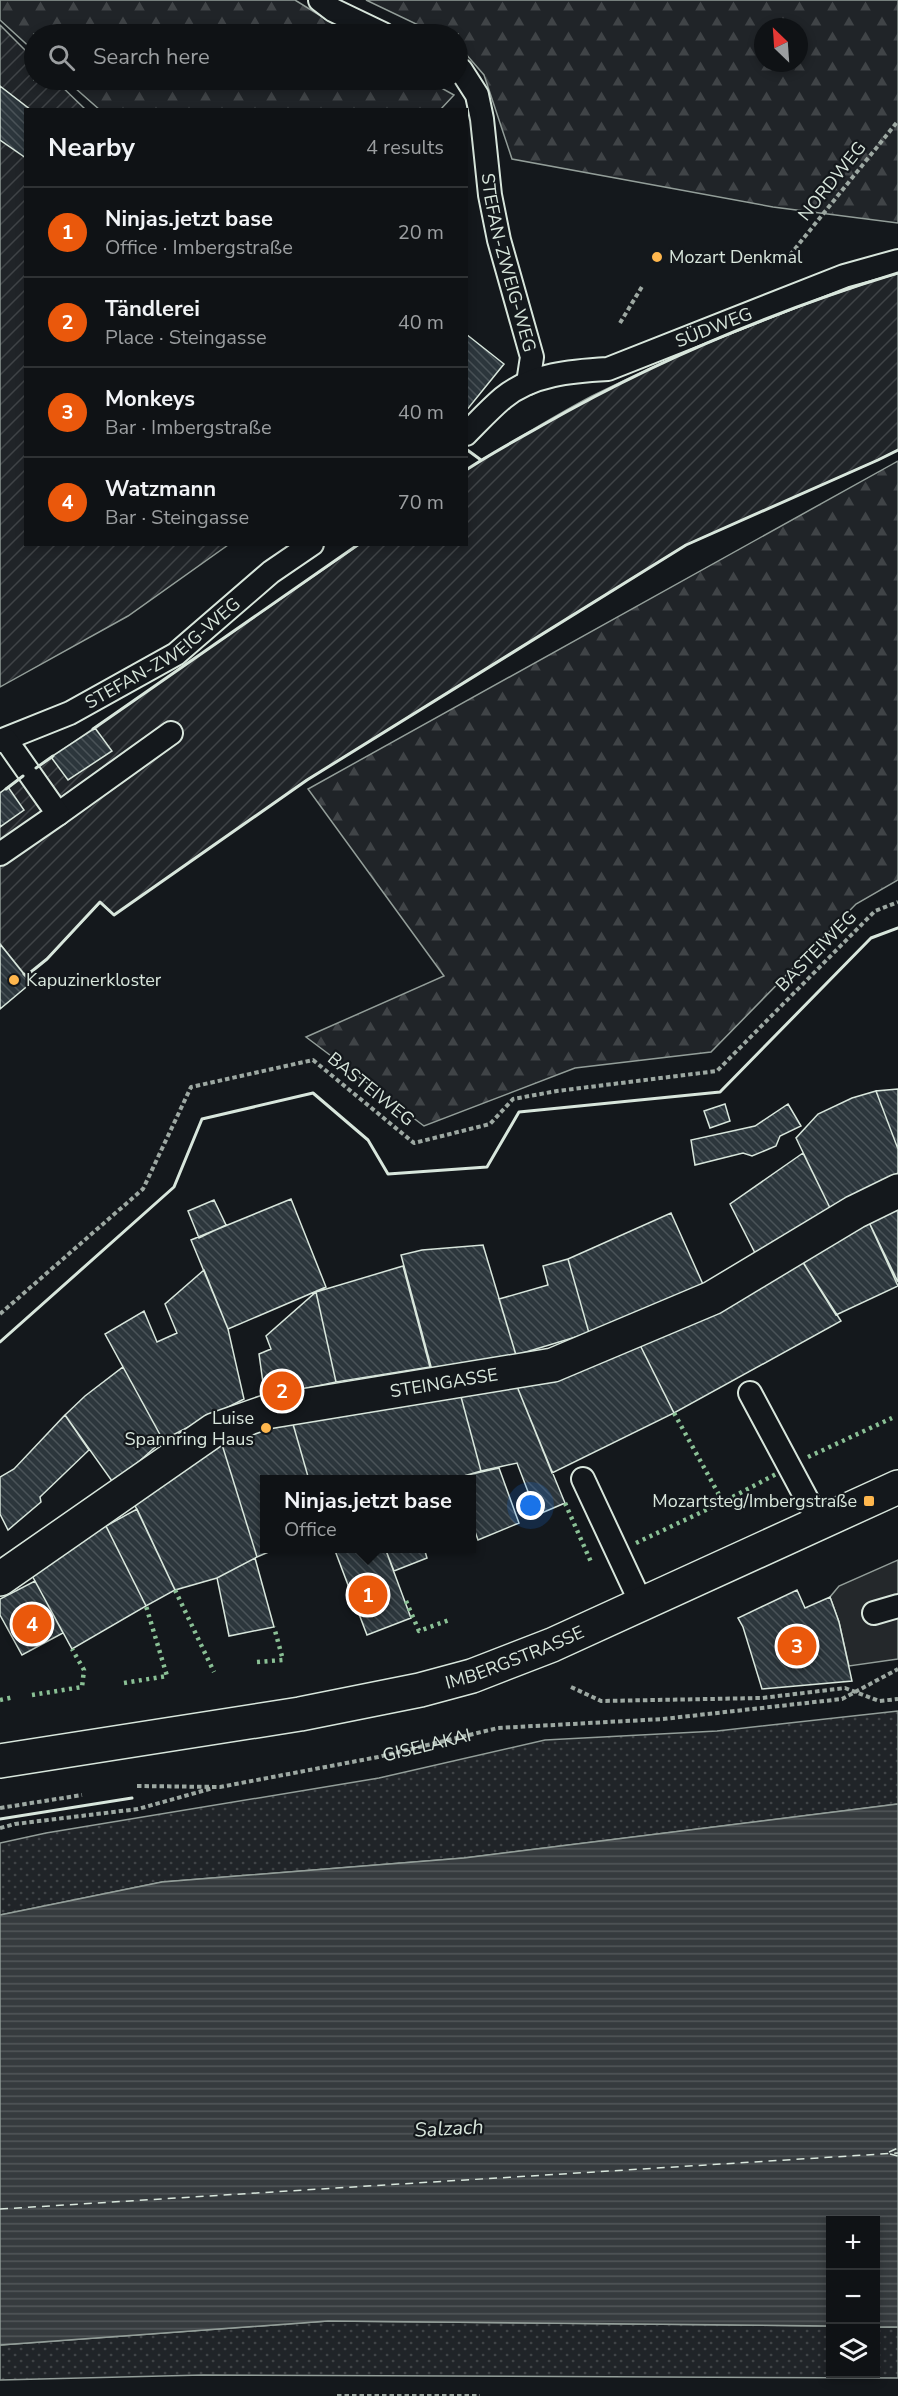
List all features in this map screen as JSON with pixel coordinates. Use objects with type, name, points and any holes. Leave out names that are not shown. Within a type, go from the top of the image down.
[{"type":"street","name":"STEINGASSE","points":[[0,1579],[214,1430],[266,1412],[553,1365],[712,1298],[855,1212],[898,1191]]},
{"type":"street","name":"IMBERGSTRASSE","points":[[0,1761],[300,1714],[420,1690],[482,1672],[552,1645],[642,1605],[898,1487]]},
{"type":"lane","points":[[320,0],[333,10],[362,24]]},
{"type":"lane","name":"STEFAN-ZWEIG-WEG","points":[[468,81],[477,95],[482,119],[490,195],[499,240],[532,357],[528,383]]},
{"type":"lane","name":"SÜDWEG","points":[[528,383],[571,370],[608,369],[844,276],[898,261]]},
{"type":"lane","points":[[468,432],[504,397],[528,383]]},
{"type":"lane","name":"STEFAN-ZWEIG-WEG","points":[[3,740],[70,713],[176,654],[271,572],[309,546]]},
{"type":"lane","points":[[0,854],[171,733]]},
{"type":"lane","points":[[3,740],[58,814]]},
{"type":"lane","points":[[750,1393],[819,1522]]},
{"type":"lane","points":[[583,1479],[642,1605]]},
{"type":"lane","points":[[874,1613],[898,1606]]},
{"type":"path","name":"NORDWEG","points":[[787,259],[898,121]]},
{"type":"path","name":"BASTEIWEG","points":[[0,1314],[143,1189],[191,1087],[313,1059],[414,1143],[490,1124],[513,1100],[557,1091],[717,1071],[875,911],[898,902]]},
{"type":"path","name":"GISELAKAI","points":[[128,1788],[139,1786],[220,1787],[378,1757],[498,1728],[663,1719],[842,1699],[898,1669]]},
{"type":"path","points":[[571,1687],[601,1701],[762,1698],[845,1688],[879,1701],[898,1699]]},
{"type":"path","points":[[0,1828],[15,1824],[138,1809],[220,1787]]},
{"type":"path","points":[[0,1809],[93,1793]]},
{"type":"path","points":[[337,2396],[480,2396]]},
{"type":"green space","points":[[0,0],[295,0],[334,24],[24,24],[24,42],[0,20]]},
{"type":"green space","points":[[366,0],[898,0],[898,223],[773,207],[512,159],[484,75],[468,57],[468,24],[416,24]]},
{"type":"green space","points":[[0,25],[24,49],[24,90],[65,90],[84,108],[24,108],[24,546],[227,546],[128,616],[0,687]]},
{"type":"green space","points":[[77,90],[445,90],[454,95],[442,108],[98,108]]},
{"type":"green space","points":[[898,273],[898,450],[686,545],[307,780],[114,915],[100,903],[47,959],[26,976],[0,944],[0,793],[358,546],[468,546],[468,469],[481,460],[592,396],[667,361],[781,314]]},
{"type":"green space","points":[[898,461],[898,880],[856,904],[711,1052],[575,1068],[424,1126],[306,1037],[444,976],[308,789]]},
{"type":"green space","points":[[898,1711],[898,1804],[464,1858],[162,1882],[0,1915],[0,1843],[46,1833],[379,1778],[545,1740],[717,1731]]},
{"type":"green space","points":[[328,2321],[826,2326],[826,2378],[203,2375],[0,2380],[0,2345]]},
{"type":"green space","points":[[880,2327],[898,2327],[898,2378],[880,2378]]},
{"type":"shaded area","points":[[898,1560],[898,1659],[849,1666],[839,1622],[830,1597],[839,1586]]},
{"type":"water","name":"Salzach","points":[[898,1804],[898,2327],[880,2327],[880,2216],[826,2216],[826,2326],[328,2321],[0,2345],[0,1915],[162,1882],[464,1858]]},
{"type":"building","points":[[0,86],[28,108],[24,108],[24,157],[0,140]]},
{"type":"building","points":[[468,336],[504,364],[468,409]]},
{"type":"building","points":[[95,728],[112,751],[68,780],[51,757]]},
{"type":"building","points":[[8,787],[24,810],[0,827],[0,793]]},
{"type":"building","name":"Kapuzinerkloster","points":[[0,944],[31,983],[0,1009]]},
{"type":"building","points":[[898,1089],[898,1149],[876,1091]]},
{"type":"building","points":[[876,1091],[898,1149],[898,1173],[831,1210],[796,1138],[818,1114],[852,1098]]},
{"type":"building","points":[[725,1104],[730,1121],[710,1128],[704,1111]]},
{"type":"building","points":[[788,1104],[801,1126],[780,1136],[776,1146],[752,1156],[743,1153],[695,1165],[691,1140],[755,1126]]},
{"type":"building","points":[[803,1153],[831,1210],[755,1253],[730,1204]]},
{"type":"building","points":[[291,1199],[326,1287],[228,1329],[191,1240]]},
{"type":"building","points":[[214,1200],[226,1225],[199,1238],[188,1211]]},
{"type":"building","points":[[898,1202],[898,1282],[867,1218]]},
{"type":"building","points":[[671,1213],[706,1291],[589,1333],[568,1259]]},
{"type":"building","points":[[867,1218],[898,1286],[836,1315],[797,1253]]},
{"type":"building","points":[[483,1245],[516,1355],[433,1374],[401,1255],[422,1250]]},
{"type":"building","points":[[797,1253],[841,1321],[674,1413],[638,1341]]},
{"type":"building","points":[[568,1259],[589,1333],[516,1355],[499,1299],[548,1285],[543,1266]]},
{"type":"building","points":[[403,1266],[430,1367],[336,1382],[316,1292]]},
{"type":"building","points":[[204,1270],[228,1329],[244,1399],[163,1440],[105,1334],[144,1311],[157,1342],[177,1333],[165,1304]]},
{"type":"building","points":[[316,1292],[336,1382],[265,1397],[259,1354],[271,1349],[266,1336]]},
{"type":"building","points":[[638,1341],[674,1413],[552,1473],[516,1384]]},
{"type":"building","points":[[123,1367],[163,1440],[114,1484],[65,1415],[85,1396]]},
{"type":"building","points":[[516,1384],[565,1503],[537,1515],[517,1463],[481,1471],[460,1393]]},
{"type":"building","points":[[460,1393],[481,1471],[467,1475],[308,1475],[291,1417]]},
{"type":"building","points":[[65,1415],[89,1450],[40,1497],[41,1502],[8,1530],[0,1514],[0,1477],[14,1469]]},
{"type":"building","points":[[291,1417],[308,1475],[260,1475],[260,1553],[266,1553],[257,1557],[220,1438]]},
{"type":"building","points":[[220,1438],[257,1557],[217,1578],[175,1590],[130,1495]]},
{"type":"building","points":[[499,1468],[519,1523],[478,1540],[476,1534],[476,1475],[468,1475]]},
{"type":"building","points":[[137,1509],[175,1590],[146,1606],[106,1526]]},
{"type":"building","points":[[102,1518],[146,1606],[72,1649],[29,1570]]},
{"type":"building","points":[[336,1553],[387,1553],[411,1618],[367,1635]]},
{"type":"building","points":[[387,1553],[426,1553],[427,1558],[394,1571]]},
{"type":"building","points":[[255,1558],[274,1627],[229,1636],[217,1578]]},
{"type":"building","points":[[35,1581],[63,1633],[22,1655],[0,1615],[0,1599]]},
{"type":"building","points":[[797,1590],[805,1608],[830,1597],[839,1622],[852,1681],[762,1689],[743,1627],[738,1618]]},
{"type":"ferry route","points":[[889,2152],[898,2148]]},
{"type":"ferry route","points":[[0,2209],[898,2153]]},
{"type":"ferry route","points":[[890,2154],[898,2156]]},
{"type":"hedge","points":[[674,1413],[723,1502],[778,1473]]},
{"type":"hedge","points":[[808,1457],[892,1418]]},
{"type":"hedge","points":[[636,1543],[723,1502]]},
{"type":"hedge","points":[[565,1503],[591,1562]]},
{"type":"hedge","points":[[175,1590],[214,1672]]},
{"type":"hedge","points":[[406,1601],[419,1631],[449,1620]]},
{"type":"hedge","points":[[124,1683],[167,1676],[146,1606]]},
{"type":"hedge","points":[[257,1662],[283,1660],[274,1627]]},
{"type":"hedge","points":[[32,1695],[82,1687],[84,1670],[72,1649]]},
{"type":"hedge","points":[[0,1700],[14,1697]]},
{"type":"wall","points":[[468,469],[584,402],[671,359],[760,321],[898,273]]},
{"type":"wall","points":[[468,450],[481,460]]},
{"type":"wall","points":[[24,974],[26,976],[47,959],[100,902],[114,915],[307,780],[686,545],[898,450]]},
{"type":"wall","points":[[93,729],[356,546]]},
{"type":"wall","points":[[36,768],[53,756]]},
{"type":"wall","points":[[6,789],[23,776]]},
{"type":"wall","points":[[0,1342],[174,1187],[202,1119],[313,1093],[368,1140],[388,1174],[487,1167],[519,1112],[720,1092],[871,938],[898,928]]},
{"type":"wall","points":[[0,1819],[132,1798]]},
{"type":"place","name":"Mozart Denkmal","points":[[657,257]]},
{"type":"place","name":"Kapuzinerkloster","points":[[14,980]]},
{"type":"place","name":"Tändlerei","points":[[282,1391]]},
{"type":"place","name":"Luise Spannring Haus","points":[[266,1428]]},
{"type":"place","name":"Mozartsteg/Imbergstraße","points":[[869,1501]]},
{"type":"place","name":"Ninjas.jetzt base","points":[[368,1595]]},
{"type":"place","name":"Watzmann","points":[[32,1624]]},
{"type":"place","name":"Monkeys","points":[[797,1646]]}]
